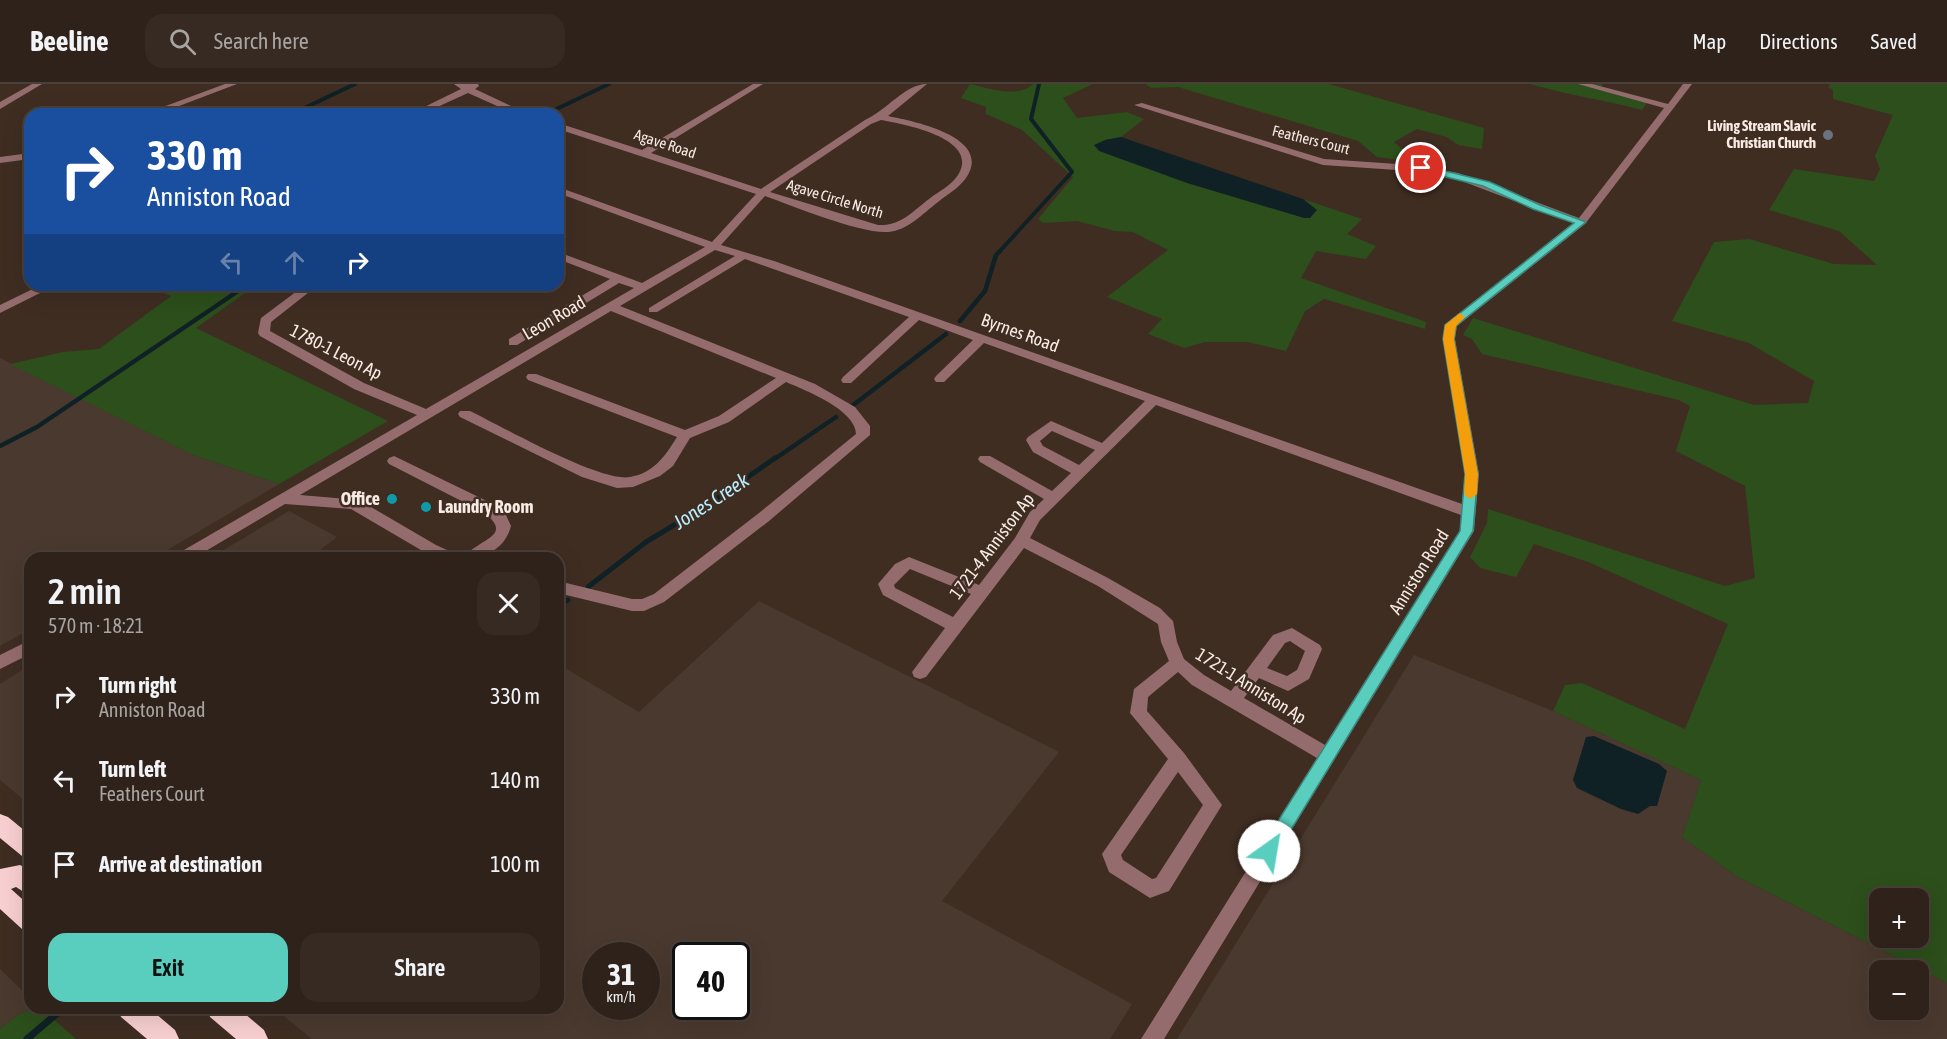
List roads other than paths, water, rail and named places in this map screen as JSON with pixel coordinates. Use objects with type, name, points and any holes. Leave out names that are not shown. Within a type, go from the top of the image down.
[{"type":"highway","points":[[0,824],[24,844]]},
{"type":"highway","points":[[0,880],[20,876],[24,880]]},
{"type":"highway","points":[[0,894],[24,916]]},
{"type":"highway","points":[[137,1014],[166,1039]]},
{"type":"highway","points":[[226,1014],[255,1039]]},
{"type":"street","points":[[0,106],[38,84]]},
{"type":"street","points":[[166,108],[233,84]]},
{"type":"street","points":[[458,84],[509,108]]},
{"type":"street","points":[[428,108],[479,84]]},
{"type":"street","points":[[644,153],[759,84]]},
{"type":"street","name":"Leon Road","points":[[192,552],[714,246],[763,192],[868,122],[880,117],[923,84]]},
{"type":"street","points":[[1582,84],[1670,107]]},
{"type":"street","name":"Anniston Road","points":[[1152,1039],[1467,531],[1472,474],[1449,339],[1450,325],[1581,222],[1688,84]]},
{"type":"street","name":"Feathers Court","points":[[1139,105],[1323,162],[1354,166],[1412,167],[1465,177],[1487,184],[1536,207],[1581,222]]},
{"type":"street","name":"Agave Circle North","points":[[763,192],[880,230],[899,227],[960,179],[966,169],[967,160],[963,150],[955,142],[937,131],[880,117]]},
{"type":"street","name":"Agave Road","points":[[564,128],[763,192]]},
{"type":"street","points":[[0,160],[24,157]]},
{"type":"street","name":"Byrnes Road","points":[[564,192],[1469,512]]},
{"type":"street","points":[[653,310],[744,255]]},
{"type":"street","points":[[564,257],[644,288]]},
{"type":"street","points":[[513,342],[619,278]]},
{"type":"street","points":[[0,309],[38,291]]},
{"type":"street","name":"1780-1 Leon Ap","points":[[304,291],[265,321],[264,333],[359,386],[427,414]]},
{"type":"street","points":[[564,588],[632,605],[644,605],[659,598],[764,517],[863,435],[863,426],[850,410],[810,387],[611,307]]},
{"type":"street","points":[[847,380],[917,316]]},
{"type":"street","points":[[940,379],[981,339]]},
{"type":"street","points":[[532,377],[685,435]]},
{"type":"street","points":[[465,414],[579,470],[617,483],[633,482],[668,463],[685,435],[724,419],[785,377]]},
{"type":"street","name":"1721-4 Anniston Ap","points":[[920,672],[1022,540],[1026,528],[1053,498],[1154,400]]},
{"type":"street","points":[[1080,472],[1038,449],[1033,440],[1051,425],[1104,449]]},
{"type":"street","points":[[985,459],[1053,498]]},
{"type":"street","points":[[394,461],[488,508],[500,517],[504,526],[501,537],[480,552]]},
{"type":"street","points":[[284,499],[354,504],[438,552]]},
{"type":"street","name":"1721-1 Anniston Ap","points":[[1022,540],[1154,612],[1165,621],[1169,642],[1178,663],[1198,680],[1328,756]]},
{"type":"street","points":[[956,626],[888,591],[886,584],[900,568],[909,562],[981,592]]},
{"type":"street","points":[[0,663],[24,649]]},
{"type":"street","points":[[1178,663],[1140,694],[1138,713],[1178,758],[1213,805],[1162,885],[1150,889],[1116,866],[1111,854],[1178,758]]},
{"type":"street","points":[[1233,700],[1256,670]]},
{"type":"waterway","points":[[305,108],[355,84]]},
{"type":"waterway","points":[[559,108],[609,84]]},
{"type":"waterway","name":"Jones Creek","points":[[999,252],[1072,172],[1031,119],[1039,84]]},
{"type":"waterway","name":"Jones Creek","points":[[960,321],[985,291],[996,255],[999,252]]},
{"type":"waterway","points":[[0,446],[37,427],[238,291]]},
{"type":"waterway","name":"Jones Creek","points":[[852,406],[946,334]]},
{"type":"waterway","name":"Jones Creek","points":[[773,460],[836,417]]},
{"type":"waterway","name":"Jones Creek","points":[[588,587],[646,542],[712,502],[775,458]]},
{"type":"waterway","name":"Jones Creek","points":[[564,602],[568,600]]},
{"type":"waterway","name":"Jones Creek","points":[[27,1039],[56,1014]]},
{"type":"place","name":"Living Stream Slavic Christian Church","points":[[1828,135]]},
{"type":"place","name":"Office","points":[[392,499]]},
{"type":"place","name":"Laundry Room","points":[[426,507]]}]
